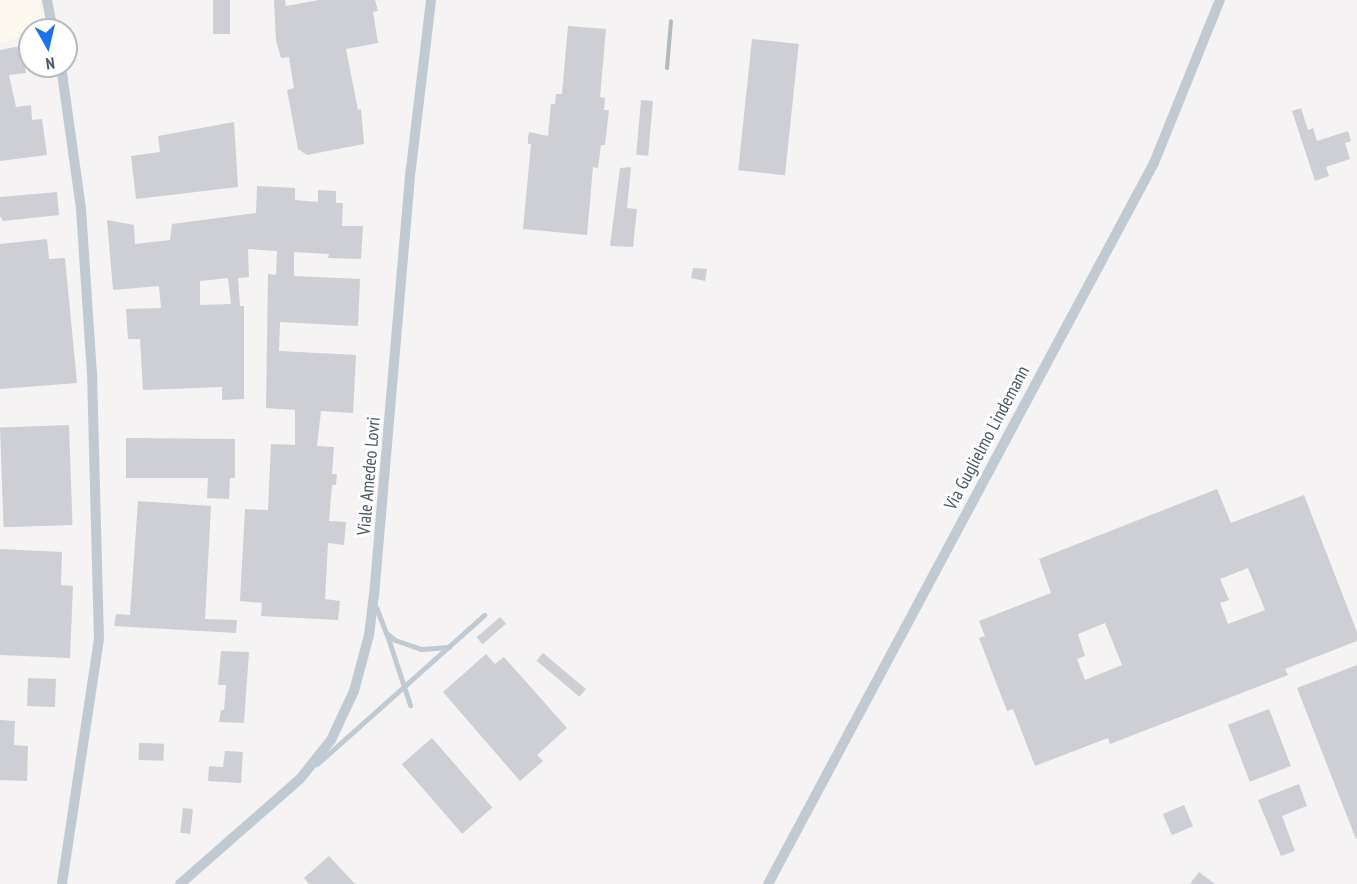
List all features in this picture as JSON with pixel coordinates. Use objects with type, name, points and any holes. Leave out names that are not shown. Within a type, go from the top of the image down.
[{"type":"street","points":[[47,0],[51,18]]},
{"type":"street","name":"Viale Amedeo Lovri","points":[[180,884],[300,779],[331,740],[354,691],[369,634],[374,596],[411,168],[431,0]]},
{"type":"street","name":"Via Guglielmo Lindemann","points":[[768,884],[1154,163],[1220,0]]},
{"type":"street","points":[[63,78],[81,209],[92,373],[99,639],[64,881]]},
{"type":"lane","points":[[374,596],[402,689],[410,705]]},
{"type":"lane","points":[[300,779],[484,615]]},
{"type":"lane","points":[[386,633],[406,646],[421,649],[449,647]]},
{"type":"shaded area","points":[[0,0],[39,0],[42,18],[18,18],[18,38],[0,42]]},
{"type":"building","points":[[213,0],[230,0],[230,34],[213,34]]},
{"type":"building","points":[[274,0],[285,0],[286,6],[319,0],[375,0],[378,11],[373,12],[378,43],[346,49],[358,110],[361,109],[364,144],[307,155],[298,149],[287,90],[294,88],[289,57],[281,58],[276,40]]},
{"type":"building","points":[[568,26],[606,29],[600,97],[605,98],[604,110],[609,110],[605,145],[601,145],[598,168],[593,167],[587,235],[523,229],[531,144],[528,144],[529,132],[548,136],[551,104],[555,104],[556,94],[562,94]]},
{"type":"building","points":[[752,39],[799,44],[785,175],[738,170]]},
{"type":"building","points":[[18,47],[18,74],[9,75],[16,107],[31,105],[32,120],[42,119],[47,155],[0,161],[0,50]]},
{"type":"building","points":[[641,100],[653,101],[648,156],[636,155]]},
{"type":"building","points":[[1301,108],[1308,130],[1313,128],[1317,141],[1348,131],[1351,141],[1345,143],[1350,159],[1326,167],[1329,176],[1315,181],[1292,111]]},
{"type":"building","points":[[234,122],[238,187],[136,199],[131,156],[160,152],[158,136]]},
{"type":"building","points":[[631,167],[627,208],[637,209],[633,247],[610,246],[620,168]]},
{"type":"building","points":[[257,186],[295,188],[295,200],[318,202],[318,190],[336,191],[336,203],[343,203],[342,226],[363,226],[361,259],[328,258],[329,254],[294,252],[294,276],[360,279],[358,326],[280,322],[279,351],[356,355],[353,413],[321,411],[317,446],[334,447],[332,474],[337,474],[336,485],[332,485],[329,521],[346,522],[344,545],[328,543],[325,599],[340,601],[338,620],[261,616],[262,603],[240,601],[245,509],[268,510],[271,444],[295,445],[295,410],[266,408],[268,274],[276,275],[277,251],[248,249],[249,277],[238,278],[240,306],[244,306],[244,399],[222,400],[222,387],[143,390],[140,339],[128,339],[126,309],[161,308],[159,286],[113,290],[107,220],[134,225],[135,244],[170,240],[172,224],[256,213]],"holes":[[[228,278],[231,304],[200,305],[200,281]]]},
{"type":"building","points":[[57,192],[59,215],[3,221],[0,216],[0,197]]},
{"type":"building","points":[[47,239],[49,259],[65,258],[77,383],[0,389],[0,244]]},
{"type":"building","points":[[693,268],[707,269],[705,281],[691,278]]},
{"type":"building","points":[[69,425],[72,525],[4,527],[0,427]]},
{"type":"building","points":[[126,438],[235,439],[235,478],[230,478],[229,499],[207,498],[208,478],[126,478]]},
{"type":"building","points":[[1217,489],[1231,523],[1304,495],[1357,632],[1357,641],[1285,669],[1288,675],[1110,744],[1108,738],[1035,766],[1013,709],[1007,711],[979,638],[985,636],[979,621],[1051,593],[1039,559]],"holes":[[[1248,568],[1265,610],[1228,624],[1220,603],[1229,600],[1220,579]],[[1105,623],[1122,665],[1085,680],[1077,659],[1085,656],[1078,634]]]},
{"type":"building","points":[[138,501],[211,506],[205,619],[237,620],[236,633],[114,626],[116,614],[130,615]]},
{"type":"building","points":[[0,549],[62,552],[61,585],[73,586],[70,658],[0,655]]},
{"type":"building","points":[[500,617],[506,624],[483,644],[477,637]]},
{"type":"building","points":[[221,651],[249,652],[244,723],[219,722],[221,710],[224,710],[226,685],[218,685]]},
{"type":"building","points":[[543,653],[586,689],[579,697],[537,661]]},
{"type":"building","points":[[486,654],[495,664],[504,657],[567,728],[537,755],[543,761],[520,781],[443,692]]},
{"type":"building","points":[[1357,665],[1357,839],[1356,839],[1297,688]]},
{"type":"building","points":[[28,678],[56,679],[55,707],[27,706]]},
{"type":"building","points":[[1269,709],[1291,766],[1250,782],[1228,725]]},
{"type":"building","points":[[0,720],[15,721],[14,745],[28,746],[27,781],[0,780]]},
{"type":"building","points":[[432,738],[492,807],[462,834],[402,764]]},
{"type":"building","points":[[139,743],[164,744],[163,761],[138,760]]},
{"type":"building","points":[[225,751],[243,752],[241,783],[208,781],[209,766],[223,767]]},
{"type":"building","points":[[1299,784],[1307,806],[1282,816],[1295,851],[1281,856],[1258,800]]},
{"type":"building","points":[[1184,805],[1193,826],[1172,835],[1163,814]]},
{"type":"building","points":[[183,808],[193,809],[190,834],[180,833]]},
{"type":"building","points":[[329,856],[355,884],[309,884],[304,878]]},
{"type":"building","points":[[1199,872],[1215,884],[1190,884]]},
{"type":"railway","points":[[667,68],[671,21]]}]
